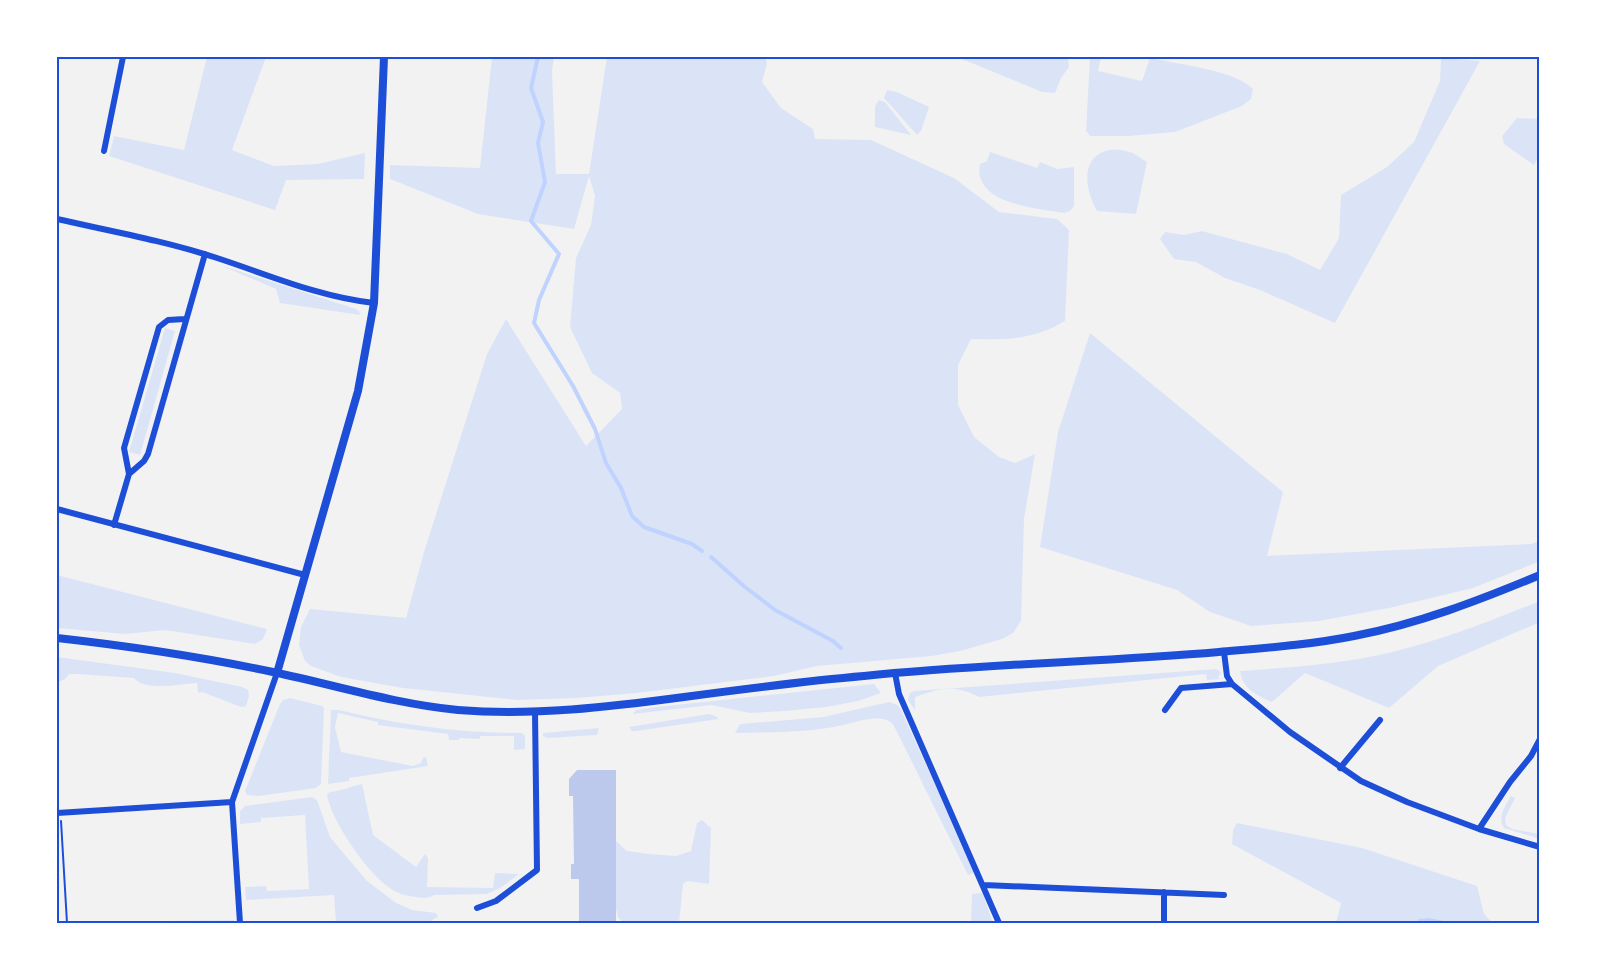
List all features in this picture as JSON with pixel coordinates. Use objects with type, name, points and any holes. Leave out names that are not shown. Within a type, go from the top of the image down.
[{"type":"main road","points":[[57,638],[162,652],[277,673],[429,707],[535,712],[613,706],[803,681],[1034,663],[1134,659],[1292,645],[1354,636],[1411,622],[1479,601],[1540,575]]},
{"type":"street","points":[[104,151],[123,57]]},
{"type":"street","points":[[240,923],[232,802],[277,673],[358,391],[375,303],[384,57]]},
{"type":"street","points":[[57,219],[205,254],[344,299],[375,303]]},
{"type":"street","points":[[129,474],[144,461],[148,454],[205,254]]},
{"type":"street","points":[[114,525],[129,474],[124,448],[159,327],[168,320],[185,319]]},
{"type":"street","points":[[57,509],[304,575]]},
{"type":"street","points":[[1224,652],[1227,676],[1233,684],[1290,732],[1340,768],[1380,790],[1479,829],[1540,847]]},
{"type":"street","points":[[895,673],[899,694],[999,923]]},
{"type":"street","points":[[1165,710],[1182,688],[1233,684]]},
{"type":"street","points":[[477,908],[496,901],[537,870],[535,712]]},
{"type":"street","points":[[1340,768],[1380,720]]},
{"type":"street","points":[[1479,829],[1510,782],[1531,756],[1540,739]]},
{"type":"street","points":[[59,813],[232,802]]},
{"type":"street","points":[[984,885],[1224,895]]},
{"type":"street","points":[[1164,892],[1164,923]]},
{"type":"path","points":[[59,813],[68,923]]},
{"type":"shaded area","points":[[207,57],[266,57],[232,150],[274,166],[318,164],[365,153],[364,179],[286,180],[275,210],[109,156],[114,136],[184,150]]},
{"type":"shaded area","points":[[492,57],[554,57],[552,71],[556,174],[589,174],[607,57],[765,57],[767,63],[762,82],[781,108],[813,129],[815,139],[871,140],[954,178],[999,212],[1057,219],[1069,230],[1065,321],[1042,332],[1019,338],[971,339],[958,365],[958,405],[974,437],[999,457],[1015,463],[1035,454],[1024,519],[1021,621],[1013,633],[1002,639],[960,651],[932,656],[817,666],[774,676],[577,698],[517,700],[403,688],[341,677],[311,666],[305,661],[299,645],[301,627],[310,609],[406,618],[424,552],[487,354],[506,319],[586,446],[622,409],[620,393],[592,373],[570,327],[576,258],[591,225],[595,196],[589,176],[574,229],[478,214],[390,179],[390,165],[480,168]]},
{"type":"shaded area","points":[[957,57],[1063,57],[1068,59],[1069,67],[1061,78],[1055,93],[1042,92]]},
{"type":"shaded area","points":[[1090,57],[1101,57],[1098,71],[1142,81],[1150,58],[1220,72],[1245,82],[1253,89],[1251,99],[1242,106],[1175,132],[1129,136],[1090,136],[1086,131]]},
{"type":"shaded area","points":[[1441,58],[1480,61],[1335,323],[1260,290],[1225,278],[1196,262],[1174,259],[1160,239],[1165,232],[1184,235],[1202,231],[1287,254],[1320,270],[1339,238],[1341,195],[1387,167],[1414,142],[1440,81]]},
{"type":"shaded area","points":[[887,90],[897,92],[929,107],[921,131],[917,135],[884,98]]},
{"type":"shaded area","points":[[879,100],[885,102],[911,135],[875,127],[875,106]]},
{"type":"shaded area","points":[[1517,118],[1540,119],[1537,160],[1534,165],[1504,144],[1502,136]]},
{"type":"shaded area","points":[[1122,150],[1133,153],[1147,162],[1136,214],[1097,211],[1088,187],[1088,170],[1095,157],[1105,151]]},
{"type":"shaded area","points":[[990,152],[1037,168],[1040,162],[1057,169],[1074,167],[1074,206],[1070,211],[1064,213],[1023,206],[996,196],[986,188],[980,177],[980,164],[987,161]]},
{"type":"shaded area","points":[[220,265],[356,309],[360,315],[280,303],[276,289]]},
{"type":"shaded area","points":[[165,328],[175,331],[140,455],[129,452]]},
{"type":"shaded area","points":[[1090,333],[1283,492],[1267,556],[1531,544],[1540,541],[1540,561],[1473,588],[1389,608],[1319,621],[1251,626],[1210,612],[1177,590],[1040,547],[1058,432]]},
{"type":"shaded area","points":[[57,575],[267,629],[263,639],[255,644],[165,630],[125,634],[57,628]]},
{"type":"shaded area","points":[[1540,601],[1540,622],[1438,666],[1389,708],[1305,673],[1272,702],[1251,691],[1241,677],[1240,671],[1353,660],[1413,647]]},
{"type":"shaded area","points":[[57,657],[175,673],[242,687],[248,690],[249,696],[246,706],[241,707],[202,692],[198,693],[197,683],[154,686],[146,685],[134,678],[69,674],[57,683]]},
{"type":"shaded area","points":[[1216,669],[1221,672],[1218,678],[1221,679],[1207,680],[1206,674],[979,697],[962,690],[947,689],[915,697],[915,710],[908,700],[910,693],[914,691]]},
{"type":"shaded area","points":[[874,684],[881,693],[858,701],[826,707],[750,713],[711,705],[633,714],[636,710],[656,707]]},
{"type":"shaded area","points":[[290,698],[324,708],[321,784],[316,788],[259,796],[247,795],[245,791],[280,704],[283,700]]},
{"type":"shaded area","points":[[889,702],[898,705],[901,710],[974,870],[973,873],[968,875],[893,724],[888,721],[867,719],[839,726],[800,731],[735,733],[740,724],[823,717]]},
{"type":"shaded area","points":[[331,710],[430,727],[475,732],[522,733],[525,736],[525,749],[514,750],[514,736],[480,736],[480,739],[449,740],[448,734],[378,725],[378,722],[338,713],[335,727],[341,752],[413,766],[421,763],[426,757],[428,766],[349,778],[349,781],[328,784]]},
{"type":"shaded area","points":[[709,714],[719,719],[636,731],[632,731],[629,727]]},
{"type":"shaded area","points":[[599,728],[597,735],[547,738],[543,736],[543,733]]},
{"type":"shaded area","points":[[362,784],[373,835],[416,867],[425,854],[428,858],[427,887],[493,888],[495,873],[519,874],[500,888],[487,894],[434,895],[423,898],[394,891],[369,869],[350,844],[330,805],[327,794],[330,792]]},
{"type":"shaded area","points":[[1511,796],[1515,798],[1505,818],[1506,825],[1512,829],[1540,834],[1540,839],[1504,828],[1501,819]]},
{"type":"shaded area","points":[[312,797],[317,800],[330,837],[367,881],[396,903],[412,910],[436,913],[438,917],[427,923],[336,923],[334,895],[246,900],[245,887],[266,886],[267,891],[309,889],[305,815],[261,818],[261,822],[240,824],[240,811],[245,806]]},
{"type":"shaded area","points":[[702,820],[711,828],[709,884],[687,881],[683,884],[679,923],[623,923],[616,909],[616,841],[627,851],[676,856],[691,851],[697,823]]},
{"type":"shaded area","points":[[1237,823],[1362,848],[1477,886],[1484,914],[1493,923],[1456,923],[1429,918],[1416,923],[1336,923],[1341,903],[1232,844],[1233,830]]},
{"type":"shaded area","points":[[981,893],[993,923],[971,923],[972,894]]},
{"type":"shaded area","points":[[234,920],[234,923],[163,923],[164,921]]},
{"type":"water","points":[[1429,918],[1456,923],[1416,923],[1419,919]]},
{"type":"building","points":[[577,770],[616,770],[616,923],[579,923],[579,879],[571,879],[571,864],[574,864],[573,796],[569,796],[569,779]]},
{"type":"waterway","points":[[538,57],[531,88],[543,122],[538,143],[545,182],[531,221],[559,254],[539,300],[534,323],[573,386],[595,429],[606,463],[621,488],[632,516],[644,527],[692,544],[702,551]]},
{"type":"waterway","points":[[711,557],[775,610],[833,641],[841,648]]}]
